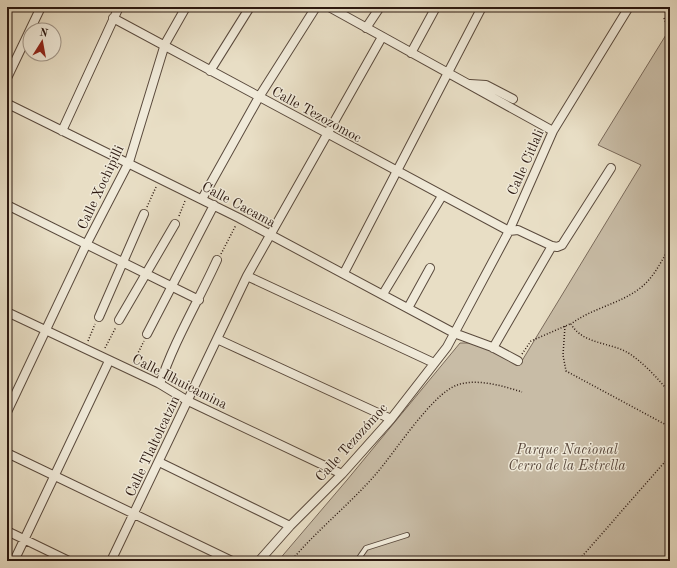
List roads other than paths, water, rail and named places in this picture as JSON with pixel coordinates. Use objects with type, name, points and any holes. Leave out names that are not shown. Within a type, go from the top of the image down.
[{"type":"street","points":[[7,78],[41,7]]},
{"type":"street","points":[[62,131],[119,7]]},
{"type":"street","name":"Calle Xochipilli","points":[[7,412],[86,245],[129,162],[165,44],[186,7]]},
{"type":"street","points":[[210,71],[250,7]]},
{"type":"street","points":[[202,199],[259,97],[316,7]]},
{"type":"street","points":[[329,7],[553,132]]},
{"type":"street","points":[[366,28],[380,7]]},
{"type":"street","points":[[411,53],[436,7]]},
{"type":"street","points":[[344,273],[482,7]]},
{"type":"street","name":"Calle Citlali","points":[[454,333],[509,231],[553,132],[629,7]]},
{"type":"street","points":[[666,13],[668,7]]},
{"type":"street","name":"Calle Tezozomoc","points":[[113,18],[165,44],[210,71],[396,172],[509,231],[518,230],[552,246]]},
{"type":"street","name":"Calle Tlaltolcatzin","points":[[111,561],[247,276],[382,37]]},
{"type":"street","points":[[466,84],[486,85],[513,99]]},
{"type":"street","name":"Calle Cacama","points":[[8,104],[189,192],[344,273],[454,333],[493,348],[518,360]]},
{"type":"street","points":[[493,348],[552,246],[558,247],[562,245],[612,168]]},
{"type":"street","points":[[383,294],[442,196]]},
{"type":"street","points":[[7,205],[199,300]]},
{"type":"street","points":[[147,334],[214,205]]},
{"type":"street","points":[[99,317],[144,214]]},
{"type":"street","points":[[119,320],[175,224]]},
{"type":"street","points":[[160,384],[168,356],[199,300],[217,260]]},
{"type":"street","points":[[408,308],[430,268]]},
{"type":"street","points":[[247,276],[434,363]]},
{"type":"street","name":"Calle Ilhuicamina","points":[[7,312],[160,384],[188,401],[342,474]]},
{"type":"street","name":"Calle Tezozómoc","points":[[258,561],[290,526],[342,474],[391,418],[447,347],[454,333]]},
{"type":"street","points":[[217,339],[391,418]]},
{"type":"street","points":[[14,561],[109,361]]},
{"type":"street","points":[[7,453],[232,561]]},
{"type":"street","points":[[159,462],[290,526]]},
{"type":"street","points":[[7,532],[69,561]]},
{"type":"lane","points":[[357,561],[366,548],[407,535]]},
{"type":"park label","name":"Parque Nacional Cerro de la Estrella","points":[[567,458]]}]
